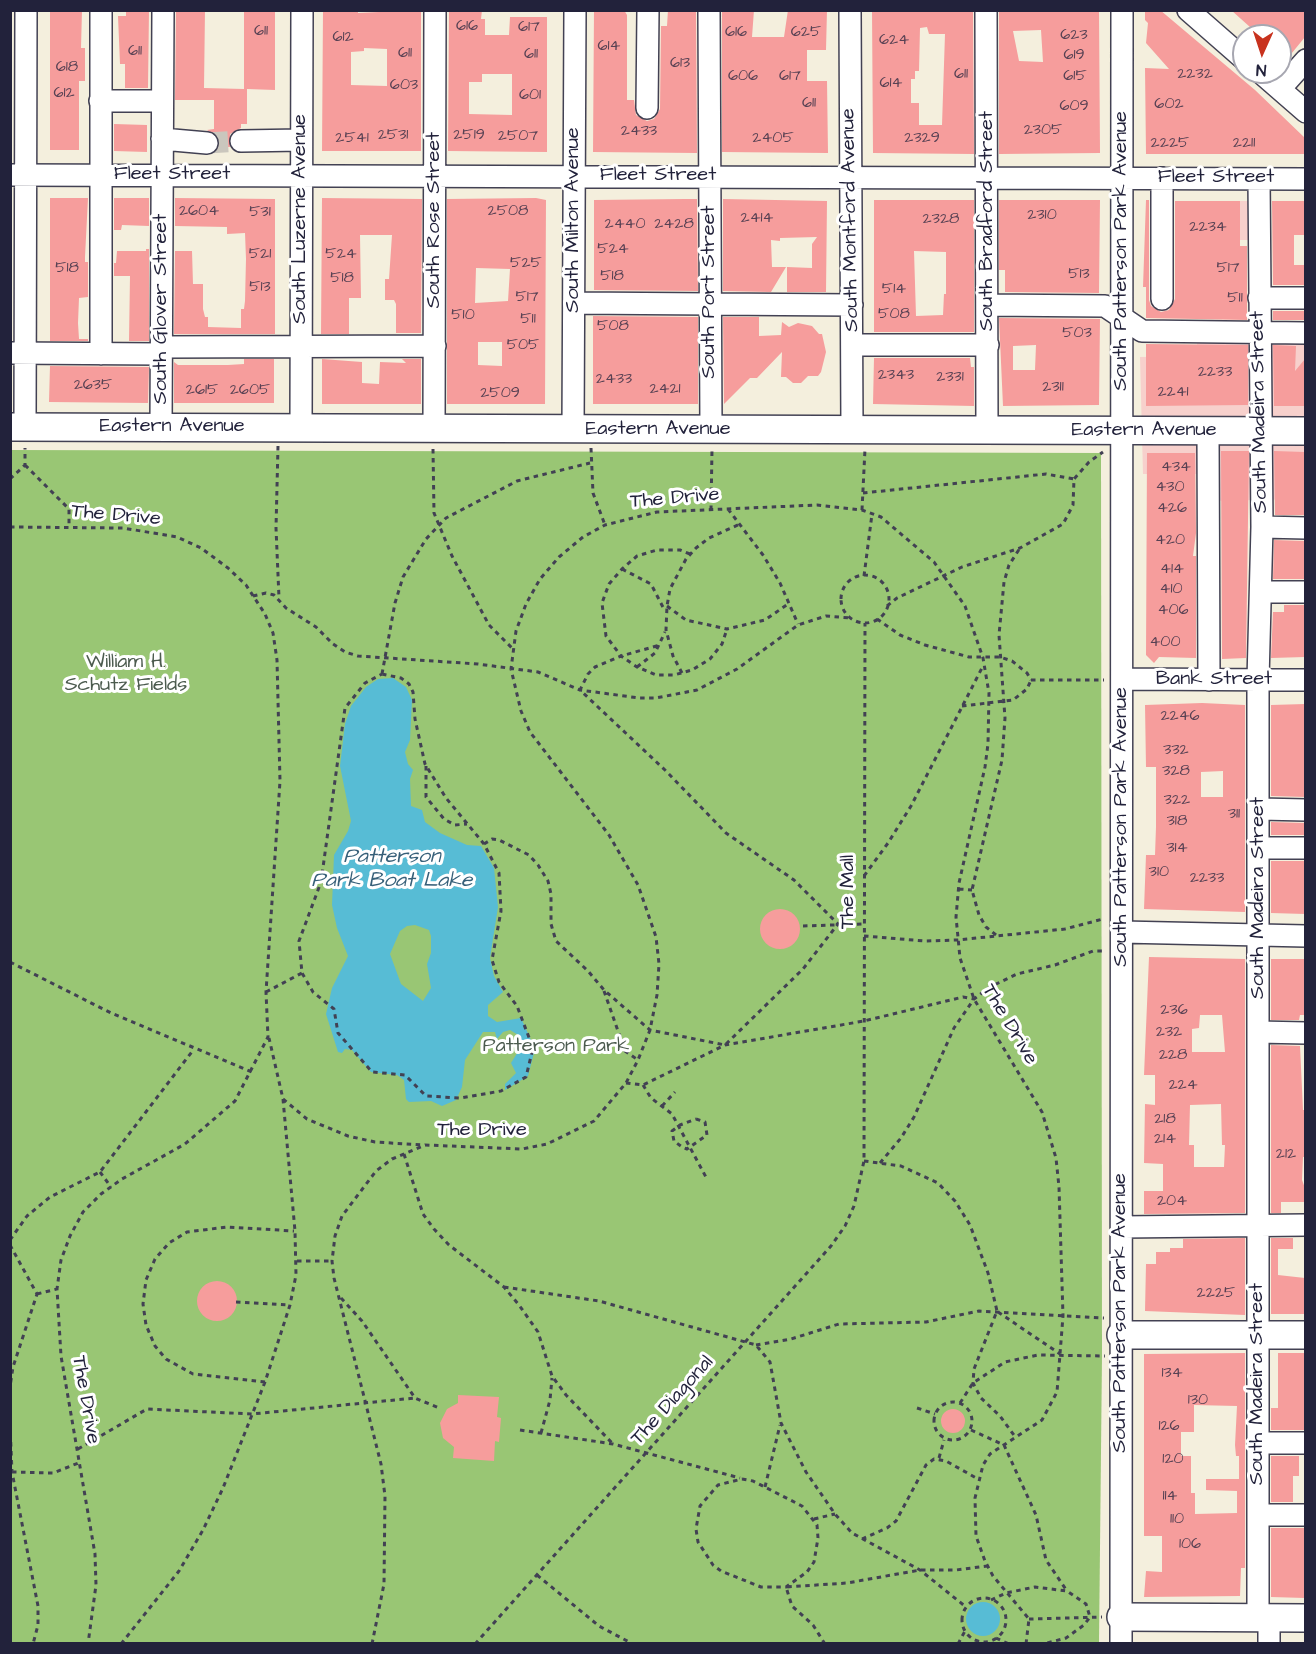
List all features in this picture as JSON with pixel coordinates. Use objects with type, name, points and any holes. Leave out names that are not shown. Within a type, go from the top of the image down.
[{"type":"main road","name":"Eastern Avenue","points":[[20,433],[161,428],[301,428],[433,438],[573,429],[712,439],[852,430],[1305,431]]},
{"type":"main road","points":[[1112,1326],[1258,1335],[1305,1335]]},
{"type":"main road","points":[[1114,1626],[1265,1626],[1305,1618]]},
{"type":"street","points":[[20,433],[18,175],[26,10]]},
{"type":"street","points":[[101,10],[101,354]]},
{"type":"street","name":"South Glover Street","points":[[161,428],[163,10]]},
{"type":"street","name":"South Luzerne Avenue","points":[[301,428],[302,10]]},
{"type":"street","name":"South Rose Street","points":[[433,438],[435,10]]},
{"type":"street","name":"South Milton Avenue","points":[[573,429],[575,10]]},
{"type":"street","points":[[647,108],[648,10]]},
{"type":"street","name":"South Port Street","points":[[709,10],[712,439]]},
{"type":"street","name":"South Montford Avenue","points":[[850,10],[852,430]]},
{"type":"street","name":"South Bradford Street","points":[[986,10],[987,431]]},
{"type":"street","name":"South Patterson Park Avenue","points":[[1114,1626],[1112,1326],[1122,1227],[1122,932],[1113,680],[1123,432],[1122,10]]},
{"type":"street","points":[[1188,10],[1232,48]]},
{"type":"street","points":[[1280,89],[1305,60]]},
{"type":"street","points":[[1274,84],[1305,112]]},
{"type":"street","points":[[100,101],[162,101]]},
{"type":"street","points":[[162,139],[199,142],[191,175]]},
{"type":"street","points":[[258,174],[250,141],[301,140]]},
{"type":"street","name":"Fleet Street","points":[[18,175],[1305,178]]},
{"type":"street","points":[[1162,178],[1162,299]]},
{"type":"street","name":"South Madeira Street","points":[[1259,178],[1262,527],[1258,680],[1260,809],[1258,1515],[1265,1626]]},
{"type":"street","points":[[1259,298],[1305,298]]},
{"type":"street","points":[[574,303],[852,305]]},
{"type":"street","points":[[987,305],[1105,306],[1142,332],[1305,333]]},
{"type":"street","points":[[852,345],[988,345]]},
{"type":"street","points":[[18,353],[101,354],[301,346],[435,346]]},
{"type":"street","points":[[1208,431],[1209,680]]},
{"type":"street","points":[[1262,527],[1305,528]]},
{"type":"street","points":[[1261,592],[1305,592]]},
{"type":"street","name":"Bank Street","points":[[1113,680],[1305,680]]},
{"type":"street","points":[[1260,809],[1305,810]]},
{"type":"street","points":[[1259,848],[1305,848]]},
{"type":"street","points":[[1122,932],[1305,936]]},
{"type":"street","points":[[1258,1032],[1305,1033]]},
{"type":"street","points":[[1122,1227],[1305,1225]]},
{"type":"street","points":[[1258,1443],[1305,1443]]},
{"type":"street","points":[[1258,1515],[1305,1515]]},
{"type":"path","points":[[20,433],[25,465],[69,509],[69,526]]},
{"type":"path","points":[[433,438],[432,499],[439,525],[489,625],[513,650]]},
{"type":"path","points":[[711,510],[712,439]]},
{"type":"path","points":[[591,451],[593,493],[605,525]]},
{"type":"path","points":[[278,452],[276,528],[279,600]]},
{"type":"path","points":[[253,596],[266,593],[279,600],[286,609],[316,627],[345,652],[384,658],[478,664],[538,672],[580,690],[656,698],[697,690],[737,669],[798,625],[826,616],[850,618],[865,623],[877,619],[887,606],[906,594],[962,567],[1020,548],[1063,524],[1073,505],[1074,479],[1099,453]]},
{"type":"path","points":[[862,510],[864,455]]},
{"type":"path","points":[[382,674],[394,603],[403,577],[426,539],[439,525],[474,501],[517,481],[590,463]]},
{"type":"path","points":[[10,479],[25,465]]},
{"type":"path","points":[[863,493],[1046,474],[1074,479]]},
{"type":"path","name":"The Drive","points":[[372,1644],[384,1584],[386,1533],[381,1464],[339,1296],[333,1261],[335,1236],[342,1216],[359,1190],[376,1171],[424,1145],[506,1149],[546,1144],[594,1121],[626,1083],[639,1060],[650,1030],[657,995],[656,937],[648,909],[627,863],[609,835],[530,732],[514,691],[511,669],[513,650],[526,604],[540,579],[559,557],[583,537],[605,525],[657,512],[817,505],[862,510],[903,533],[934,562],[965,606],[983,658],[989,703],[985,767],[963,856],[958,889],[957,940],[964,977],[974,999],[1042,1112],[1050,1135],[1059,1187],[1063,1316],[1057,1392],[1042,1420],[990,1454],[978,1479],[975,1498],[976,1536],[987,1566],[1006,1593],[1029,1619]]},
{"type":"path","points":[[728,509],[763,555],[798,625]]},
{"type":"path","points":[[864,576],[872,514]]},
{"type":"path","points":[[682,674],[673,656],[666,630],[667,606],[676,575],[690,555],[709,538],[740,524]]},
{"type":"path","name":"The Drive","points":[[10,527],[123,528],[177,537],[201,548],[228,567],[253,596],[273,633],[279,694],[280,781],[266,992],[268,1037],[283,1099],[297,1261],[290,1305],[265,1382],[223,1488],[203,1530],[179,1570],[121,1644]]},
{"type":"path","points":[[996,935],[986,927],[979,915],[972,890],[1002,760],[1005,701],[999,635],[1004,582],[1009,565],[1020,548]]},
{"type":"path","points":[[690,555],[680,550],[657,550],[638,556],[622,569],[609,584],[602,603],[606,636],[621,656],[637,667],[656,675],[682,674],[710,659],[722,644],[727,629]]},
{"type":"path","points":[[622,569],[651,584],[663,604],[666,619]]},
{"type":"path","points":[[850,618],[844,612],[842,594],[849,581],[864,576],[876,578],[883,585],[888,599],[887,606]]},
{"type":"path","points":[[667,606],[686,620],[727,629],[765,620],[788,604]]},
{"type":"path","points":[[877,619],[900,635],[925,645],[983,658],[1000,657],[1020,666],[1031,680]]},
{"type":"path","name":"The Mall","points":[[864,1161],[865,623]]},
{"type":"path","points":[[637,667],[649,659],[660,645],[666,630]]},
{"type":"path","points":[[580,690],[588,674],[596,667],[621,656],[660,645]]},
{"type":"path","points":[[864,876],[911,806],[984,664]]},
{"type":"path","points":[[382,674],[401,678],[413,692],[417,735],[426,766],[446,798],[484,844],[499,873],[501,911],[492,960],[500,982],[517,1006],[533,1048],[526,1077],[501,1091],[460,1098],[426,1096],[405,1075],[372,1072],[338,1033],[334,1009],[313,992],[302,973],[299,941],[321,882],[345,708],[365,683],[382,674]]},
{"type":"path","points":[[1031,680],[1113,680]]},
{"type":"path","points":[[961,706],[1005,701],[1019,697],[1031,680]]},
{"type":"path","points":[[580,690],[666,771],[726,833],[794,880],[838,924]]},
{"type":"path","points":[[426,766],[426,797],[444,819],[455,825],[467,824]]},
{"type":"path","points":[[484,844],[492,839],[499,840],[529,855],[538,865],[548,881],[551,894],[551,924],[556,941],[588,971],[604,990],[650,1030],[725,1046]]},
{"type":"path","points":[[958,889],[972,890]]},
{"type":"path","points":[[864,936],[925,941],[957,940],[1065,929],[1103,919]]},
{"type":"path","points":[[725,1046],[803,969],[838,924]]},
{"type":"path","points":[[803,926],[864,924]]},
{"type":"path","points":[[880,1163],[901,1138],[914,1117],[954,1028],[974,999],[990,987],[1017,974],[1055,966],[1093,951],[1103,951]]},
{"type":"path","points":[[10,962],[111,1013],[252,1072]]},
{"type":"path","points":[[10,968],[15,965]]},
{"type":"path","points":[[266,992],[302,973]]},
{"type":"path","points":[[604,990],[624,1051],[639,1060]]},
{"type":"path","points":[[626,1083],[643,1085],[725,1046],[864,1022],[963,997],[974,999]]},
{"type":"path","name":"The Drive","points":[[88,1644],[96,1585],[91,1519],[61,1356],[57,1289],[61,1260],[70,1236],[83,1212],[111,1187],[185,1144],[210,1125],[235,1101],[252,1072],[268,1037]]},
{"type":"path","points":[[10,1240],[27,1216],[50,1197],[100,1172],[194,1049]]},
{"type":"path","points":[[643,1085],[651,1098],[672,1114],[680,1125],[707,1179]]},
{"type":"path","points":[[662,1106],[675,1092]]},
{"type":"path","points":[[283,1099],[307,1119],[348,1136],[375,1142],[424,1145]]},
{"type":"path","points":[[696,1119],[705,1122],[707,1135],[687,1149],[674,1141],[672,1131],[680,1125],[696,1119]]},
{"type":"path","points":[[404,1154],[423,1214],[449,1245],[504,1287],[538,1332],[552,1376],[582,1415],[613,1444]]},
{"type":"path","points":[[864,1161],[916,1171],[938,1183],[955,1201],[970,1225],[980,1246],[997,1311],[974,1369],[973,1383],[981,1398],[1000,1416],[1016,1438]]},
{"type":"path","name":"The Diagonal","points":[[474,1644],[746,1343],[845,1227],[861,1184],[864,1161]]},
{"type":"path","points":[[100,1172],[111,1187]]},
{"type":"path","points":[[265,1382],[193,1374],[166,1359],[155,1346],[146,1325],[143,1304],[146,1280],[155,1259],[170,1243],[187,1232],[227,1227],[295,1231]]},
{"type":"path","points":[[10,1245],[37,1294],[13,1367],[10,1387]]},
{"type":"path","points":[[297,1261],[333,1261]]},
{"type":"path","points":[[504,1287],[599,1301],[756,1345],[791,1339],[839,1324],[926,1322],[979,1311],[1063,1316],[1112,1326]]},
{"type":"path","points":[[37,1294],[57,1289]]},
{"type":"path","points":[[339,1296],[362,1321],[415,1398]]},
{"type":"path","points":[[236,1302],[290,1305]]},
{"type":"path","points":[[997,1311],[1061,1355]]},
{"type":"path","points":[[756,1345],[770,1362],[781,1423],[806,1472],[835,1514],[852,1533],[920,1570],[966,1607]]},
{"type":"path","points":[[960,1403],[973,1383],[1005,1362],[1038,1355],[1102,1356]]},
{"type":"path","points":[[541,1433],[550,1400],[552,1376]]},
{"type":"path","points":[[78,1449],[147,1409],[252,1414],[415,1398],[439,1408]]},
{"type":"path","points":[[945,1403],[960,1403],[970,1411],[972,1417],[970,1430],[959,1439],[945,1439],[934,1428],[934,1414],[945,1403]]},
{"type":"path","points":[[917,1408],[934,1414]]},
{"type":"path","points":[[765,1487],[781,1423]]},
{"type":"path","points":[[10,1424],[11,1472],[38,1606],[38,1625],[33,1644]]},
{"type":"path","points":[[520,1430],[613,1444],[647,1452],[765,1487],[802,1506],[814,1519],[818,1538],[814,1562],[807,1572],[786,1587]]},
{"type":"path","points":[[970,1430],[1004,1445],[1036,1515],[1046,1560],[1067,1591],[1086,1604],[1090,1617]]},
{"type":"path","points":[[939,1458],[945,1439]]},
{"type":"path","points":[[862,1539],[887,1528],[896,1521],[926,1465],[934,1459],[939,1458],[978,1479]]},
{"type":"path","points":[[11,1472],[53,1473],[81,1462]]},
{"type":"path","points":[[741,1479],[718,1485],[700,1506],[696,1529],[698,1542],[713,1564],[721,1571],[761,1587],[847,1583],[920,1570],[956,1570],[987,1566]]},
{"type":"path","points":[[814,1519],[835,1514]]},
{"type":"path","points":[[537,1575],[599,1626],[629,1642]]},
{"type":"path","points":[[786,1587],[792,1606],[813,1625],[825,1644]]},
{"type":"path","points":[[1009,1644],[996,1638],[978,1641],[965,1631],[962,1617],[966,1607],[975,1600],[992,1600],[1006,1593],[1035,1587],[1067,1591]]},
{"type":"path","points":[[992,1600],[1000,1606],[1005,1616],[1004,1628],[996,1638]]},
{"type":"path","points":[[1026,1644],[1029,1619],[1090,1617],[1114,1626]]},
{"type":"path","points":[[1043,1644],[1076,1633],[1090,1617]]},
{"type":"path","points":[[958,1644],[965,1631]]},
{"type":"shaded area","points":[[1240,201],[1252,201],[1250,240],[1240,240]]},
{"type":"shaded area","points":[[1197,334],[1305,334],[1305,499],[1209,501],[1209,474],[1143,474],[1140,357],[1197,356]]},
{"type":"green space","name":"Patterson Park","points":[[11,450],[1101,453],[1102,1356],[1099,1643],[11,1643]]},
{"type":"water","name":"Patterson Park Boat Lake","points":[[393,678],[406,687],[412,700],[410,740],[405,752],[408,764],[413,770],[410,779],[411,806],[422,810],[425,822],[440,833],[467,845],[481,846],[494,868],[498,907],[490,958],[494,976],[503,992],[488,1005],[488,1016],[497,1022],[521,1018],[535,1049],[528,1076],[505,1090],[505,1084],[516,1073],[511,1063],[521,1047],[520,1036],[510,1030],[503,1032],[497,1039],[495,1032],[483,1032],[465,1060],[462,1087],[456,1100],[442,1106],[431,1101],[409,1102],[406,1099],[404,1080],[397,1075],[371,1072],[352,1050],[345,1049],[342,1053],[338,1052],[326,1014],[332,988],[348,956],[337,928],[332,905],[334,855],[351,821],[340,766],[345,724],[351,706],[366,687],[378,679]],"holes":[[[415,925],[429,930],[431,953],[427,964],[431,988],[423,1001],[401,984],[390,954],[400,931],[407,926]]]},
{"type":"water","points":[[983,1602],[995,1607],[1000,1619],[995,1631],[983,1636],[971,1631],[966,1619],[971,1607]]},
{"type":"building","points":[[50,10],[82,10],[81,48],[85,48],[85,81],[79,81],[79,150],[50,150]]},
{"type":"building","points":[[126,10],[149,10],[148,88],[125,88],[125,64],[120,64],[118,16],[126,16]]},
{"type":"building","points":[[176,10],[205,10],[204,88],[244,89],[244,10],[275,10],[275,90],[247,89],[247,124],[241,124],[241,128],[230,134],[230,147],[219,147],[218,137],[207,130],[214,129],[214,100],[175,100]]},
{"type":"building","points":[[323,10],[358,10],[358,13],[421,10],[421,151],[322,151]],"holes":[[[364,48],[387,49],[387,86],[351,85],[351,52],[364,51]]]},
{"type":"building","points":[[449,10],[482,10],[481,19],[485,19],[485,35],[509,35],[510,17],[547,17],[547,152],[448,151]],"holes":[[[482,74],[512,74],[512,115],[469,114],[469,82],[482,82]]]},
{"type":"building","points":[[594,10],[624,10],[627,15],[627,100],[634,100],[636,115],[647,121],[654,119],[660,109],[661,26],[667,26],[668,10],[696,10],[697,153],[593,152]]},
{"type":"building","points":[[722,10],[754,10],[752,37],[784,37],[788,10],[827,10],[826,50],[807,50],[807,81],[827,81],[828,153],[722,152]]},
{"type":"building","points":[[872,10],[973,10],[974,154],[873,153]],"holes":[[[927,27],[929,34],[945,34],[942,125],[919,125],[919,103],[911,103],[911,79],[915,79],[915,71],[919,71],[920,28]]]},
{"type":"building","points":[[999,10],[1099,10],[1100,153],[999,154]],"holes":[[[1041,30],[1043,62],[1019,61],[1013,31]]]},
{"type":"building","points":[[1145,10],[1160,10],[1232,71],[1232,84],[1248,84],[1305,138],[1305,154],[1146,154],[1145,68],[1169,69],[1146,43],[1148,23],[1145,20]]},
{"type":"building","points":[[1231,10],[1305,10],[1305,37],[1292,53],[1292,24],[1247,24]]},
{"type":"building","points":[[114,124],[147,125],[147,152],[114,151]]},
{"type":"building","points":[[50,198],[88,198],[85,262],[88,262],[88,297],[79,298],[78,323],[79,339],[88,339],[88,341],[50,341]]},
{"type":"building","points":[[114,198],[149,198],[149,226],[122,225],[121,230],[114,230]]},
{"type":"building","points":[[175,198],[275,199],[275,334],[174,334],[175,251],[192,251],[193,284],[203,284],[203,309],[205,317],[208,317],[208,327],[241,328],[241,309],[244,309],[245,301],[246,259],[245,233],[227,234],[227,227],[175,226]]},
{"type":"building","points":[[322,198],[422,199],[421,333],[396,333],[396,304],[394,300],[385,300],[385,279],[389,279],[392,235],[360,235],[361,298],[349,298],[349,334],[321,334]]},
{"type":"building","points":[[536,198],[546,200],[545,404],[447,404],[447,199]],"holes":[[[476,268],[510,269],[508,301],[475,303]],[[478,342],[502,342],[502,366],[478,365]]]},
{"type":"building","points":[[697,199],[698,291],[594,290],[594,200]]},
{"type":"building","points":[[723,199],[827,201],[826,292],[787,292],[787,267],[812,268],[812,244],[817,237],[771,240],[772,267],[786,267],[771,292],[723,291]]},
{"type":"building","points":[[874,200],[974,200],[974,332],[874,332]],"holes":[[[914,251],[946,252],[946,294],[944,294],[943,315],[916,316]]]},
{"type":"building","points":[[999,200],[1100,200],[1099,293],[1005,292],[1005,270],[999,270]]},
{"type":"building","points":[[1146,200],[1149,200],[1149,300],[1151,306],[1161,312],[1169,310],[1175,299],[1175,201],[1240,201],[1240,246],[1247,246],[1247,320],[1146,318],[1146,287],[1143,287]]},
{"type":"building","points":[[1272,201],[1305,201],[1305,235],[1294,235],[1294,265],[1305,265],[1305,285],[1273,285]]},
{"type":"building","points":[[149,249],[149,341],[129,341],[130,276],[114,276],[114,263],[116,263],[117,251],[146,251]]},
{"type":"building","points":[[1273,311],[1305,311],[1305,320],[1273,320]]},
{"type":"building","points":[[593,316],[698,317],[698,404],[593,404]]},
{"type":"building","points":[[723,317],[759,317],[759,336],[781,335],[782,322],[789,327],[798,323],[812,326],[819,334],[822,334],[826,352],[821,372],[818,376],[808,376],[801,383],[793,383],[786,377],[781,377],[782,352],[757,378],[750,378],[724,404]]},
{"type":"building","points":[[999,318],[1100,319],[1099,405],[1003,406]],"holes":[[[1036,345],[1035,370],[1013,370],[1013,346]]]},
{"type":"building","points":[[1146,344],[1248,345],[1248,405],[1146,406]]},
{"type":"building","points":[[1273,345],[1296,346],[1295,371],[1305,359],[1305,406],[1274,406]]},
{"type":"building","points":[[874,358],[970,358],[971,367],[974,367],[974,406],[873,404]]},
{"type":"building","points":[[244,359],[274,359],[274,403],[174,403],[174,362],[178,365],[228,365],[244,364]]},
{"type":"building","points":[[322,359],[362,362],[362,383],[379,384],[380,362],[406,363],[402,359],[421,359],[421,404],[322,404]]},
{"type":"building","points":[[50,366],[149,367],[148,403],[49,402]]},
{"type":"building","points":[[1221,451],[1249,451],[1246,658],[1222,659]]},
{"type":"building","points":[[1274,451],[1305,452],[1305,515],[1275,515]]},
{"type":"building","points":[[1147,453],[1195,453],[1196,533],[1193,556],[1196,556],[1196,658],[1159,657],[1154,663],[1146,655]]},
{"type":"building","points":[[1274,540],[1305,541],[1305,579],[1273,579]]},
{"type":"building","points":[[1284,605],[1305,605],[1305,657],[1271,658],[1273,612],[1284,612]]},
{"type":"building","points":[[1202,703],[1245,705],[1245,912],[1144,909],[1146,855],[1155,855],[1156,827],[1156,767],[1146,767],[1145,705]],"holes":[[[1223,771],[1223,797],[1201,797],[1201,772]]]},
{"type":"building","points":[[1305,704],[1305,797],[1271,796],[1271,705]]},
{"type":"building","points":[[1271,822],[1305,823],[1305,835],[1271,835]]},
{"type":"building","points":[[1271,861],[1305,861],[1305,914],[1271,913]]},
{"type":"building","points":[[780,909],[788,910],[794,915],[799,921],[799,937],[794,943],[788,948],[780,949],[772,948],[766,943],[761,937],[760,929],[761,921],[766,915],[772,910]]},
{"type":"building","points":[[1149,957],[1245,959],[1245,1213],[1144,1214],[1144,1191],[1163,1191],[1163,1164],[1144,1163],[1145,1104],[1155,1105],[1155,1075],[1144,1075]],"holes":[[[1200,1015],[1222,1015],[1225,1052],[1192,1052],[1192,1029],[1199,1028]],[[1221,1104],[1222,1145],[1225,1145],[1224,1167],[1194,1167],[1194,1145],[1189,1145],[1190,1105]]]},
{"type":"building","points":[[1271,959],[1305,959],[1305,1015],[1300,1015],[1299,1020],[1271,1020]]},
{"type":"building","points":[[1271,1045],[1300,1046],[1303,1110],[1305,1110],[1305,1157],[1303,1157],[1302,1180],[1305,1188],[1305,1202],[1281,1202],[1281,1213],[1271,1213]]},
{"type":"building","points":[[1245,1238],[1245,1315],[1145,1311],[1146,1264],[1156,1264],[1156,1252],[1170,1252],[1170,1248],[1183,1248],[1183,1239]]},
{"type":"building","points":[[1271,1238],[1293,1238],[1293,1249],[1278,1249],[1278,1275],[1305,1278],[1305,1314],[1271,1314]]},
{"type":"building","points":[[217,1281],[231,1287],[237,1301],[231,1315],[217,1321],[203,1315],[197,1301],[203,1287]]},
{"type":"building","points":[[1245,1353],[1245,1568],[1241,1568],[1240,1596],[1144,1597],[1146,1571],[1162,1572],[1162,1536],[1144,1536],[1144,1354]],"holes":[[[1194,1405],[1237,1406],[1235,1445],[1236,1456],[1239,1456],[1239,1479],[1206,1479],[1206,1490],[1237,1491],[1237,1513],[1195,1514],[1195,1493],[1191,1493],[1191,1456],[1181,1456],[1181,1432],[1194,1432]]]},
{"type":"building","points":[[1278,1353],[1305,1353],[1305,1430],[1271,1430],[1271,1408],[1278,1408]]},
{"type":"building","points":[[458,1395],[499,1397],[497,1417],[501,1418],[499,1442],[495,1441],[494,1461],[453,1458],[454,1447],[443,1438],[440,1423],[447,1409],[458,1403]]},
{"type":"building","points":[[953,1409],[958,1410],[964,1416],[964,1426],[958,1432],[953,1433],[948,1432],[942,1426],[941,1421],[942,1416],[948,1410]]},
{"type":"building","points":[[1271,1456],[1299,1456],[1299,1476],[1293,1476],[1293,1502],[1271,1502]]},
{"type":"building","points":[[1271,1528],[1305,1528],[1305,1598],[1271,1597]]},
{"type":"tunnel","points":[[207,143],[241,141]]},
{"type":"park label","name":"William H. Schutz Fields","points":[[126,674]]}]
